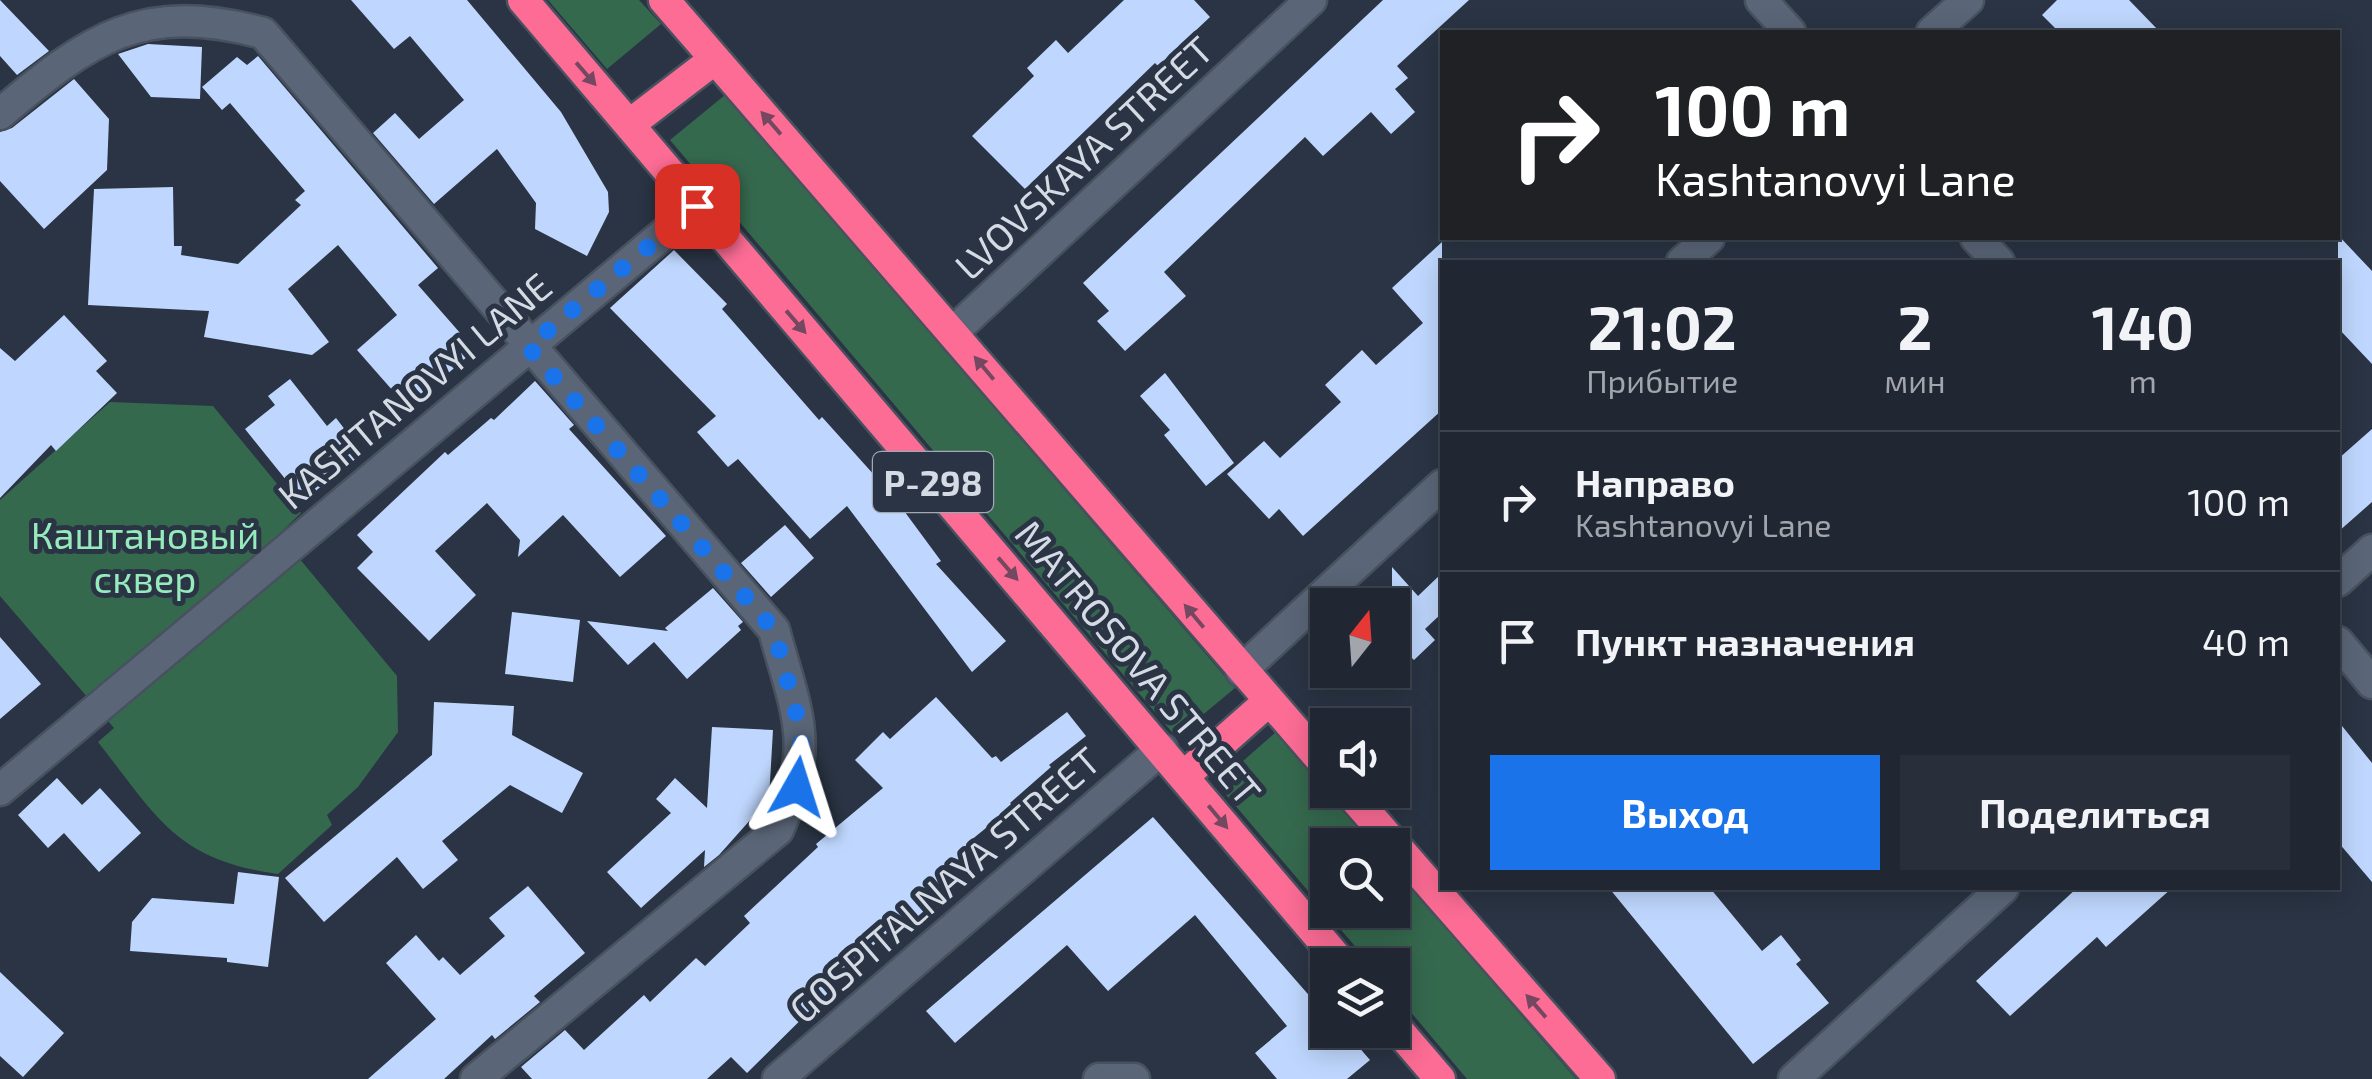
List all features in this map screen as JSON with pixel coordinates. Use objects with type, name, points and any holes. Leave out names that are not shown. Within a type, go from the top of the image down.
[{"type":"highway","name":"MATROSOVA STREET","points":[[523,0],[1330,948]]},
{"type":"highway","name":"MATROSOVA STREET","points":[[664,0],[1310,748]]},
{"type":"highway","points":[[630,124],[715,59]]},
{"type":"highway","points":[[1184,776],[1269,701]]},
{"type":"highway","points":[[1363,808],[1600,1079]]},
{"type":"highway","points":[[1410,1044],[1440,1079]]},
{"type":"street","name":"LVOVSKAYA STREET","points":[[953,332],[1311,0]]},
{"type":"street","points":[[1761,0],[1788,30]]},
{"type":"street","points":[[1934,30],[1968,0]]},
{"type":"street","points":[[0,114],[86,44],[145,20],[220,19],[263,33],[774,630],[802,735],[797,787],[778,830],[476,1079]]},
{"type":"street","name":"KASHTANOVYI LANE","points":[[0,790],[697,206]]},
{"type":"street","points":[[1684,260],[1707,240]]},
{"type":"street","points":[[1978,240],[1996,260]]},
{"type":"street","points":[[1242,671],[1440,486]]},
{"type":"street","points":[[2340,579],[2372,550]]},
{"type":"street","points":[[2340,644],[2372,683]]},
{"type":"street","name":"GOSPITALNAYA STREET","points":[[778,1079],[1162,749]]},
{"type":"street","points":[[1794,1079],[2001,890]]},
{"type":"street","points":[[1099,1079],[1134,1079]]},
{"type":"green space","points":[[548,0],[639,0],[661,24],[607,69]]},
{"type":"green space","points":[[725,95],[1235,688],[1176,737],[670,140]]},
{"type":"green space","name":"Каштановый сквер","points":[[110,402],[213,406],[301,513],[279,534],[397,676],[398,732],[358,787],[327,815],[332,825],[278,874],[215,858],[192,846],[154,813],[98,742],[114,728],[0,596],[0,500]]},
{"type":"green space","points":[[1276,732],[1310,772],[1310,808],[1341,808],[1358,828],[1310,828],[1310,893],[1217,784]]},
{"type":"green space","points":[[1410,887],[1576,1079],[1467,1079],[1410,1011],[1410,948],[1357,948],[1340,928],[1410,928]]},
{"type":"building","points":[[0,0],[49,51],[17,75],[0,56]]},
{"type":"building","points":[[351,0],[467,0],[561,112],[608,192],[609,212],[587,256],[535,229],[536,203],[497,149],[434,204],[373,133],[395,113],[419,139],[464,100],[410,36],[394,49]]},
{"type":"building","points":[[1124,0],[1194,0],[1210,17],[1158,66],[1155,63],[1025,189],[972,136],[1034,76],[1027,68],[1056,40],[1068,53]]},
{"type":"building","points":[[1383,0],[1469,0],[1397,66],[1408,78],[1395,89],[1415,112],[1391,134],[1371,112],[1323,156],[1305,137],[1164,272],[1186,296],[1125,351],[1097,321],[1109,311],[1083,283]]},
{"type":"building","points":[[2057,0],[2129,0],[2158,30],[2057,30],[2042,15]]},
{"type":"building","points":[[148,44],[202,47],[200,99],[151,97],[118,54]]},
{"type":"building","points":[[258,56],[438,268],[418,285],[475,350],[408,408],[357,350],[397,315],[338,245],[288,289],[329,342],[312,355],[204,337],[209,311],[88,305],[94,189],[173,187],[174,246],[182,246],[181,255],[238,264],[301,205],[295,200],[305,191],[230,103],[222,110],[202,87],[237,57],[247,65]]},
{"type":"building","points":[[74,79],[109,119],[107,170],[44,229],[0,181],[0,132],[12,128]]},
{"type":"building","points":[[2340,237],[2372,271],[2372,364],[2340,330]]},
{"type":"building","points":[[1442,242],[1440,412],[1303,536],[1279,509],[1269,519],[1227,474],[1264,441],[1280,458],[1341,402],[1325,385],[1362,350],[1376,365],[1423,323],[1392,288]]},
{"type":"building","points":[[674,250],[727,304],[722,309],[819,420],[822,417],[893,496],[941,561],[936,564],[1006,641],[972,672],[847,506],[810,539],[738,459],[728,467],[697,432],[716,416],[610,308]]},
{"type":"building","points":[[64,315],[107,361],[96,371],[117,393],[56,451],[51,445],[0,498],[0,348],[15,361]]},
{"type":"building","points":[[1165,373],[1234,463],[1206,486],[1164,435],[1170,430],[1140,396]]},
{"type":"building","points":[[290,379],[327,426],[336,418],[363,453],[303,501],[245,429],[275,405],[268,396]]},
{"type":"building","points":[[535,381],[574,425],[569,429],[666,536],[620,577],[563,515],[518,557],[520,540],[487,503],[435,551],[476,595],[429,641],[357,568],[373,552],[357,535],[445,452],[448,455],[491,418],[494,420]]},
{"type":"building","points":[[2372,429],[2372,502],[2340,530],[2340,457]]},
{"type":"building","points":[[785,525],[814,558],[771,597],[741,563]]},
{"type":"building","points":[[1392,567],[1418,596],[1440,575],[1440,615],[1425,629],[1435,640],[1414,660],[1410,656],[1410,588],[1392,588]]},
{"type":"building","points":[[713,588],[743,622],[738,626],[741,630],[687,679],[654,642],[628,665],[587,621],[668,631],[665,628]]},
{"type":"building","points":[[512,612],[580,620],[573,682],[505,674]]},
{"type":"building","points":[[0,637],[41,684],[0,719]]},
{"type":"building","points":[[936,697],[992,758],[996,756],[1001,762],[1067,712],[1086,736],[1049,765],[1010,803],[1013,806],[970,841],[975,847],[937,878],[951,896],[920,924],[910,912],[832,983],[835,986],[747,1073],[731,1057],[707,1079],[532,1079],[521,1067],[565,1030],[584,1050],[644,995],[650,1002],[696,958],[705,966],[750,923],[744,916],[818,847],[816,844],[883,788],[855,760],[883,732],[890,739]]},
{"type":"building","points":[[434,702],[514,706],[512,735],[583,773],[562,813],[510,785],[442,841],[458,860],[423,889],[397,857],[324,922],[285,878],[432,755]]},
{"type":"building","points":[[2340,723],[2372,763],[2372,882],[2340,844]]},
{"type":"building","points":[[712,727],[773,730],[769,799],[719,855],[704,867],[705,850],[641,908],[607,872],[671,813],[656,799],[675,778],[707,808]]},
{"type":"building","points":[[57,778],[82,805],[100,788],[141,833],[99,872],[64,833],[48,848],[18,815]]},
{"type":"building","points":[[1153,817],[1310,996],[1310,1048],[1360,1048],[1370,1060],[1347,1079],[1277,1079],[1255,1053],[1287,1026],[1195,915],[1108,991],[1067,945],[955,1043],[926,1011]]},
{"type":"building","points":[[238,872],[279,877],[268,967],[227,962],[227,958],[130,951],[132,922],[152,898],[234,904]]},
{"type":"building","points":[[528,886],[585,953],[534,996],[540,1002],[495,1039],[492,1035],[444,1079],[368,1079],[436,1019],[386,963],[416,935],[439,961],[443,957],[460,975],[505,936],[489,918]]},
{"type":"building","points":[[1611,890],[1712,890],[1762,951],[1781,935],[1801,960],[1796,964],[1829,1003],[1753,1064]]},
{"type":"building","points":[[2075,890],[2170,890],[2106,947],[2097,937],[2010,1016],[1976,981]]},
{"type":"building","points":[[0,972],[64,1033],[23,1077],[0,1056]]},
{"type":"route","points":[[697,206],[528,347],[774,630],[802,735],[797,787]]}]
